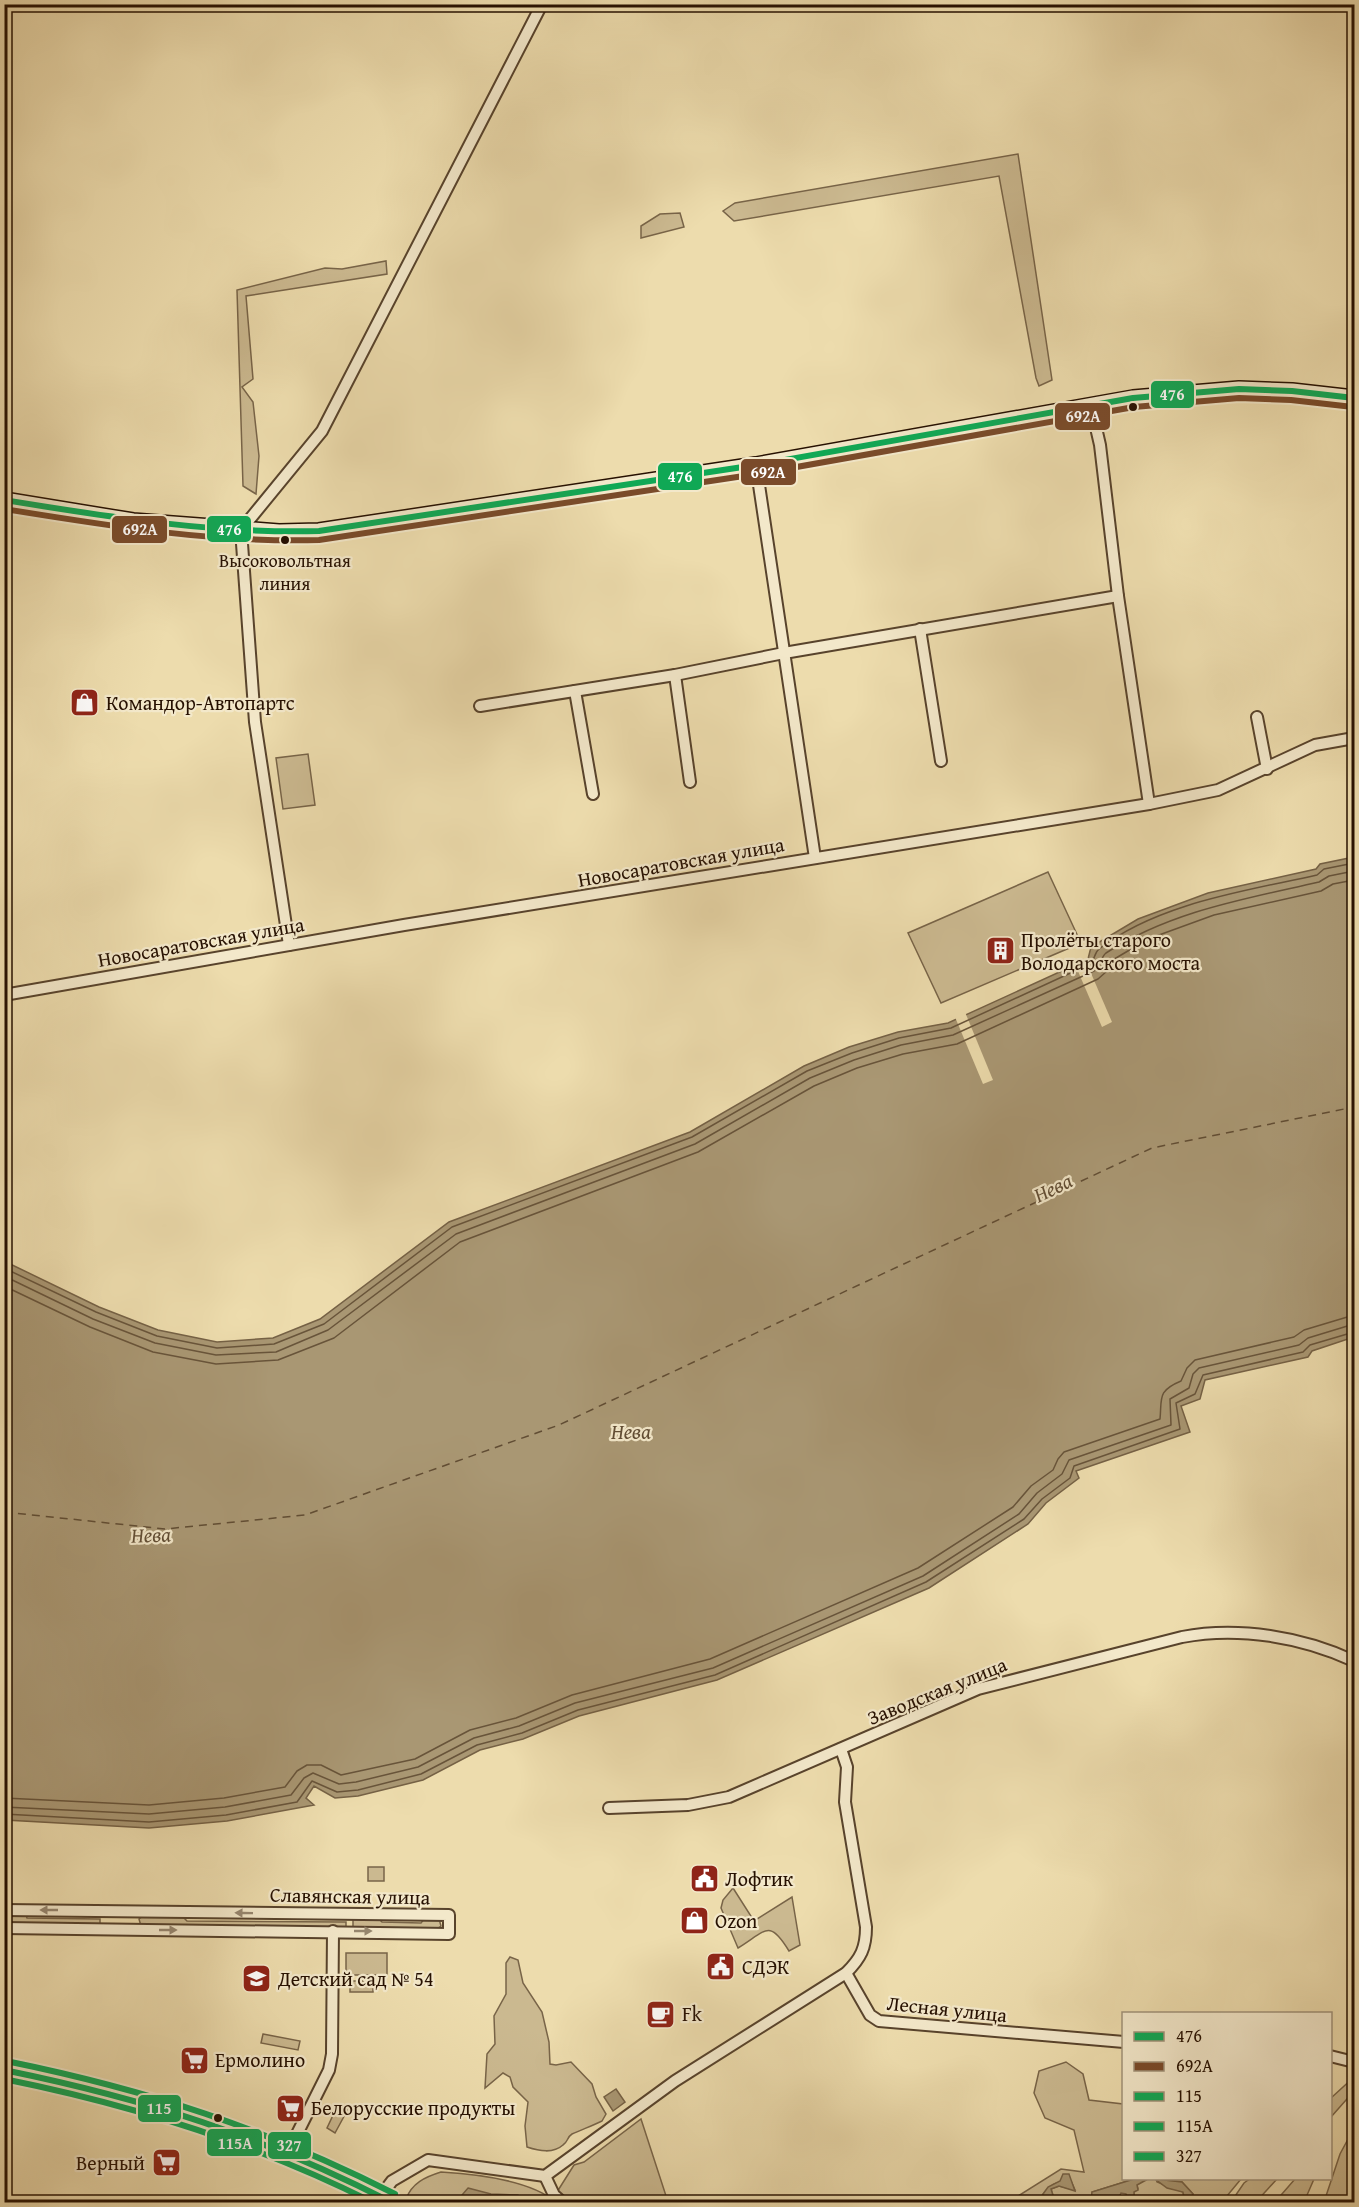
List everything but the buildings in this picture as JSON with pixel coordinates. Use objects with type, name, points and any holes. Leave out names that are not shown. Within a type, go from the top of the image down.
[{"type":"main road","points":[[4,500],[133,521],[292,533],[358,527],[568,492],[756,465],[1133,398],[1239,389],[1292,391],[1354,398]]},
{"type":"main road","points":[[4,2070],[134,2099],[216,2125],[288,2152],[386,2200]]},
{"type":"street","points":[[289,945],[255,722],[241,530],[322,431],[542,4]]},
{"type":"street","points":[[1091,406],[1100,445],[1118,596],[1149,804]]},
{"type":"street","points":[[756,465],[815,858]]},
{"type":"street","points":[[480,706],[675,675],[784,653],[1118,596]]},
{"type":"street","points":[[920,629],[941,761]]},
{"type":"street","points":[[675,675],[690,782]]},
{"type":"street","points":[[575,691],[593,794]]},
{"type":"street","points":[[1257,717],[1267,769]]},
{"type":"street","name":"Новосаратовская улица","points":[[4,995],[289,945],[1149,804],[1218,789],[1267,769],[1316,745],[1354,738]]},
{"type":"street","name":"Заводская улица","points":[[609,1808],[688,1806],[729,1797],[978,1689],[1032,1673],[1194,1635],[1259,1635],[1328,1649],[1354,1661]]},
{"type":"street","points":[[386,2200],[392,2181],[428,2160],[545,2176],[675,2081],[846,1972],[859,1960],[866,1945],[866,1926],[845,1802],[847,1767],[841,1749]]},
{"type":"street","name":"Славянская улица","points":[[4,1910],[449,1915],[449,1934],[4,1928]]},
{"type":"street","points":[[127,1929],[128,1911]]},
{"type":"street","points":[[288,2152],[328,2070],[332,2054],[333,1931]]},
{"type":"street","name":"Лесная улица","points":[[846,1972],[870,2014],[879,2021],[1122,2042]]},
{"type":"street","points":[[1332,2056],[1354,2062]]},
{"type":"street","points":[[545,2176],[554,2196],[562,2202]]},
{"type":"shaded area","points":[[1018,154],[1052,380],[1039,386],[999,176],[734,221],[723,211],[735,203]]},
{"type":"shaded area","points":[[680,213],[684,227],[641,238],[641,226],[660,214]]},
{"type":"shaded area","points":[[386,261],[387,274],[246,296],[253,379],[242,387],[253,402],[259,456],[256,494],[243,486],[237,290],[325,268],[342,269]]},
{"type":"shaded area","points":[[308,754],[315,805],[283,809],[276,758]]},
{"type":"shaded area","points":[[1048,872],[1081,943],[941,1003],[908,933]]},
{"type":"shaded area","points":[[368,1867],[384,1867],[384,1881],[368,1881]]},
{"type":"shaded area","points":[[733,1888],[754,1921],[792,1897],[800,1945],[789,1951],[777,1934],[766,1931],[738,1948],[721,1908],[723,1900]]},
{"type":"shaded area","points":[[5,1913],[26,1915],[27,1918],[100,1919],[100,1925],[5,1925]]},
{"type":"shaded area","points":[[143,1916],[183,1917],[187,1921],[346,1922],[346,1929],[141,1926],[139,1919]]},
{"type":"shaded area","points":[[425,1918],[439,1919],[441,1926],[437,1929],[353,1929],[353,1919],[421,1923]]},
{"type":"shaded area","points":[[346,1953],[387,1953],[387,1975],[346,1975]]},
{"type":"shaded area","points":[[510,1957],[518,1960],[523,1983],[542,2012],[549,2042],[550,2064],[571,2062],[592,2084],[596,2097],[606,2114],[602,2121],[572,2134],[565,2144],[555,2150],[527,2147],[525,2126],[528,2102],[513,2087],[510,2077],[503,2073],[485,2088],[487,2054],[495,2044],[494,2016],[506,1994],[506,1963]]},
{"type":"shaded area","points":[[350,1981],[373,1981],[373,1992],[350,1992]]},
{"type":"shaded area","points":[[263,2034],[300,2041],[298,2050],[261,2043]]},
{"type":"shaded area","points":[[1066,2062],[1083,2074],[1089,2100],[1122,2104],[1122,2180],[1131,2180],[1092,2192],[1091,2202],[1055,2202],[1051,2189],[1059,2186],[1075,2190],[1071,2181],[1057,2183],[1047,2189],[1041,2197],[1025,2198],[1027,2202],[1021,2202],[1018,2196],[1061,2169],[1084,2172],[1074,2130],[1045,2118],[1034,2093],[1039,2071]]},
{"type":"shaded area","points":[[1354,2077],[1354,2091],[1332,2116],[1332,2097]]},
{"type":"shaded area","points":[[336,2109],[348,2109],[335,2133],[327,2128]]},
{"type":"shaded area","points":[[641,2119],[668,2202],[567,2202],[557,2192],[574,2165],[584,2162]]},
{"type":"shaded area","points":[[1354,2128],[1354,2202],[1324,2202],[1332,2180],[1340,2154]]},
{"type":"shaded area","points":[[441,2172],[470,2174],[517,2183],[545,2194],[556,2202],[408,2202],[406,2199],[415,2185]]},
{"type":"shaded area","points":[[1144,2180],[1156,2180],[1183,2192],[1185,2202],[1134,2202],[1137,2185]]},
{"type":"shaded area","points":[[1165,2180],[1240,2180],[1222,2202],[1191,2202],[1193,2194],[1182,2182]]},
{"type":"shaded area","points":[[1248,2180],[1276,2180],[1256,2202],[1231,2202]]},
{"type":"shaded area","points":[[1294,2180],[1314,2180],[1304,2202],[1275,2202]]},
{"type":"water","name":"Нева","points":[[1354,857],[1354,1337],[1312,1351],[1308,1357],[1205,1380],[1200,1399],[1181,1406],[1190,1432],[1076,1471],[1079,1478],[1046,1503],[1028,1524],[929,1588],[717,1680],[579,1716],[523,1739],[480,1750],[423,1780],[358,1796],[335,1798],[314,1786],[306,1798],[314,1805],[227,1821],[149,1828],[5,1820],[4,1261],[99,1307],[158,1330],[217,1342],[273,1338],[320,1319],[449,1222],[690,1132],[804,1066],[849,1047],[898,1032],[948,1023],[1088,959],[1091,947],[1138,919],[1208,893],[1316,869],[1320,864]]},
{"type":"water","points":[[616,2089],[625,2102],[613,2111],[604,2097]]},
{"type":"water","points":[[1063,2174],[1069,2174],[1075,2191],[1059,2186],[1051,2189],[1055,2202],[1027,2202],[1025,2197],[1041,2197],[1048,2187],[1060,2181]]},
{"type":"water","points":[[1131,2180],[1146,2180],[1137,2185],[1138,2190],[1134,2192],[1134,2202],[1129,2202],[1126,2194],[1121,2193],[1117,2202],[1113,2202],[1113,2196],[1108,2196],[1106,2202],[1091,2202],[1092,2192]]},
{"type":"water","points":[[1156,2180],[1182,2182],[1193,2194],[1191,2202],[1185,2202],[1183,2192],[1167,2188]]},
{"type":"water","points":[[468,2188],[491,2194],[518,2195],[522,2202],[456,2202]]},
{"type":"pier","points":[[1084,957],[1112,1022],[1102,1027],[1074,962]]},
{"type":"pier","points":[[965,1012],[993,1080],[983,1084],[955,1017]]},
{"type":"ferry route","points":[[4,1512],[165,1529],[305,1515],[559,1425],[1152,1148],[1354,1107]]},
{"type":"transit line","name":"476","points":[[4,500],[200,527],[319,531],[756,465],[1133,398],[1239,389],[1292,391],[1354,398]]},
{"type":"transit line","name":"692А","points":[[4,509],[200,536],[319,540],[757,474],[1134,407],[1239,398],[1291,400],[1353,407]]},
{"type":"transit line","name":"327","points":[[6,2061],[157,2098],[205,2114],[299,2149],[395,2194]]},
{"type":"transit line","name":"115","points":[[4,2070],[106,2094],[202,2122],[296,2158],[391,2202]]},
{"type":"transit line","name":"115А","points":[[4,2079],[99,2101],[192,2128],[283,2162],[372,2202]]},
{"type":"place","name":"Высоковольтная линия","points":[[285,540]]},
{"type":"place","name":"Командор-Автопартс","points":[[85,703]]},
{"type":"place","name":"Пролёты старого Володарского моста","points":[[1000,951]]},
{"type":"place","name":"Лофтик","points":[[704,1879]]},
{"type":"place","name":"Ozon","points":[[694,1921]]},
{"type":"place","name":"СДЭК","points":[[721,1967]]},
{"type":"place","name":"Детский сад № 54","points":[[257,1979]]},
{"type":"place","name":"Fk","points":[[661,2014]]},
{"type":"place","name":"Ермолино","points":[[194,2060]]},
{"type":"place","name":"Белорусские продукты","points":[[290,2108]]},
{"type":"place","name":"Верный","points":[[166,2163]]}]
